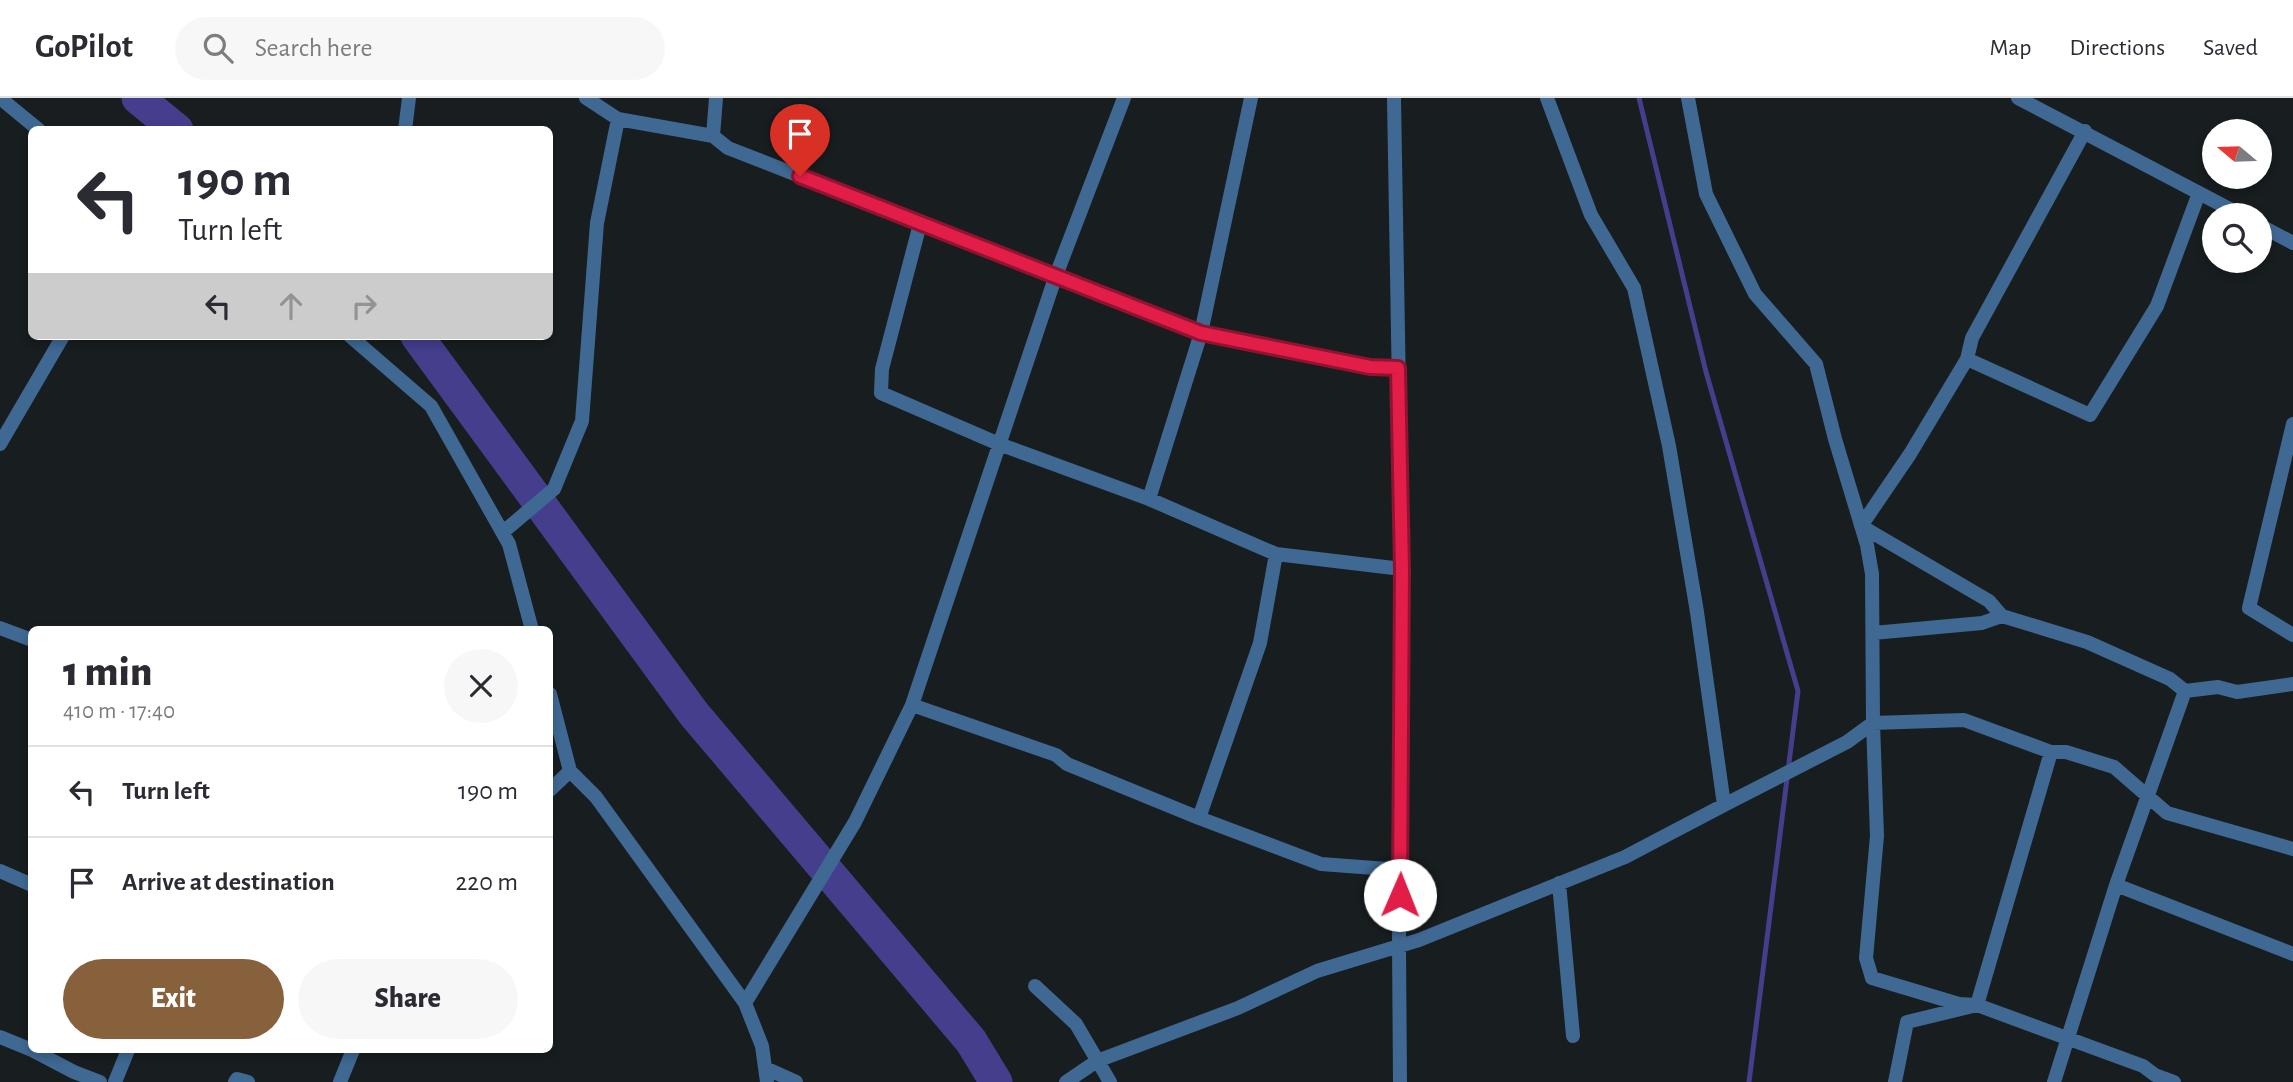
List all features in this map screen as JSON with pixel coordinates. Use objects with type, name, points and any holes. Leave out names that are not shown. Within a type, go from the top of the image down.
[{"type":"street","points":[[0,98],[34,126]]},
{"type":"street","points":[[406,126],[409,98]]},
{"type":"street","points":[[586,98],[618,119],[713,136],[728,148],[1201,333],[1370,367],[1398,368]]},
{"type":"street","points":[[713,136],[716,98]]},
{"type":"street","points":[[746,1003],[855,822],[912,705],[1055,278],[1124,98]]},
{"type":"street","points":[[1149,499],[1201,333],[1251,98]]},
{"type":"street","points":[[1394,98],[1402,569],[1400,1082]]},
{"type":"street","points":[[1547,98],[1591,215],[1634,288],[1669,446],[1697,612],[1724,805]]},
{"type":"street","points":[[1688,98],[1706,194],[1755,294],[1816,364],[1872,574],[1877,836],[1866,958],[1872,978],[1959,1004],[1977,1005],[2143,1066],[2154,1079],[2174,1082]]},
{"type":"street","points":[[2018,98],[2218,203]]},
{"type":"street","points":[[503,532],[554,489],[582,421],[597,223],[618,119]]},
{"type":"street","points":[[1861,526],[1967,359],[1972,338],[2085,131]]},
{"type":"street","points":[[1967,359],[2090,415],[2157,306],[2199,193]]},
{"type":"street","points":[[920,224],[882,369],[881,393],[999,444],[1149,499],[1276,554],[1402,569]]},
{"type":"street","points":[[2272,232],[2293,243]]},
{"type":"street","points":[[0,444],[61,340]]},
{"type":"street","points":[[358,340],[431,406],[509,544],[532,626]]},
{"type":"street","points":[[2293,424],[2249,608],[2293,635]]},
{"type":"street","points":[[1861,526],[1989,601],[2002,616],[2087,642],[2170,679],[2185,691],[2218,687],[2237,692],[2293,684]]},
{"type":"street","points":[[1199,818],[1260,643],[1276,554]]},
{"type":"street","points":[[1873,633],[1982,623],[2002,616]]},
{"type":"street","points":[[0,628],[28,638]]},
{"type":"street","points":[[2054,1082],[2116,885],[2185,691]]},
{"type":"street","points":[[912,705],[1056,755],[1067,764],[1321,864],[1401,870]]},
{"type":"street","points":[[553,706],[570,771],[596,797],[746,1003],[762,1046],[766,1075],[796,1082]]},
{"type":"street","points":[[1066,1082],[1097,1062],[1238,1009],[1317,971],[1399,946],[1625,857],[1847,742],[1873,723],[1964,720],[2051,752],[2066,752],[2114,767],[2167,813],[2293,849]]},
{"type":"street","points":[[1977,1005],[2051,752]]},
{"type":"street","points":[[553,787],[570,771]]},
{"type":"street","points":[[0,871],[28,883]]},
{"type":"street","points":[[1559,883],[1573,1036]]},
{"type":"street","points":[[2116,885],[2293,954]]},
{"type":"street","points":[[1035,986],[1076,1024],[1110,1082]]},
{"type":"street","points":[[1895,1082],[1907,1022],[1977,1005]]},
{"type":"street","points":[[0,1037],[28,1048]]},
{"type":"street","points":[[38,1053],[100,1082]]},
{"type":"street","points":[[115,1082],[127,1053]]},
{"type":"street","points":[[340,1082],[351,1053]]},
{"type":"street","points":[[235,1082],[237,1079],[248,1082]]},
{"type":"waterway","points":[[138,98],[172,126]]},
{"type":"waterway","points":[[1639,98],[1706,372],[1798,691],[1749,1082]]},
{"type":"waterway","points":[[420,340],[694,714],[971,1041],[996,1082]]},
{"type":"route","points":[[800,176],[1201,333],[1370,367],[1398,368],[1402,569],[1400,895]]}]
